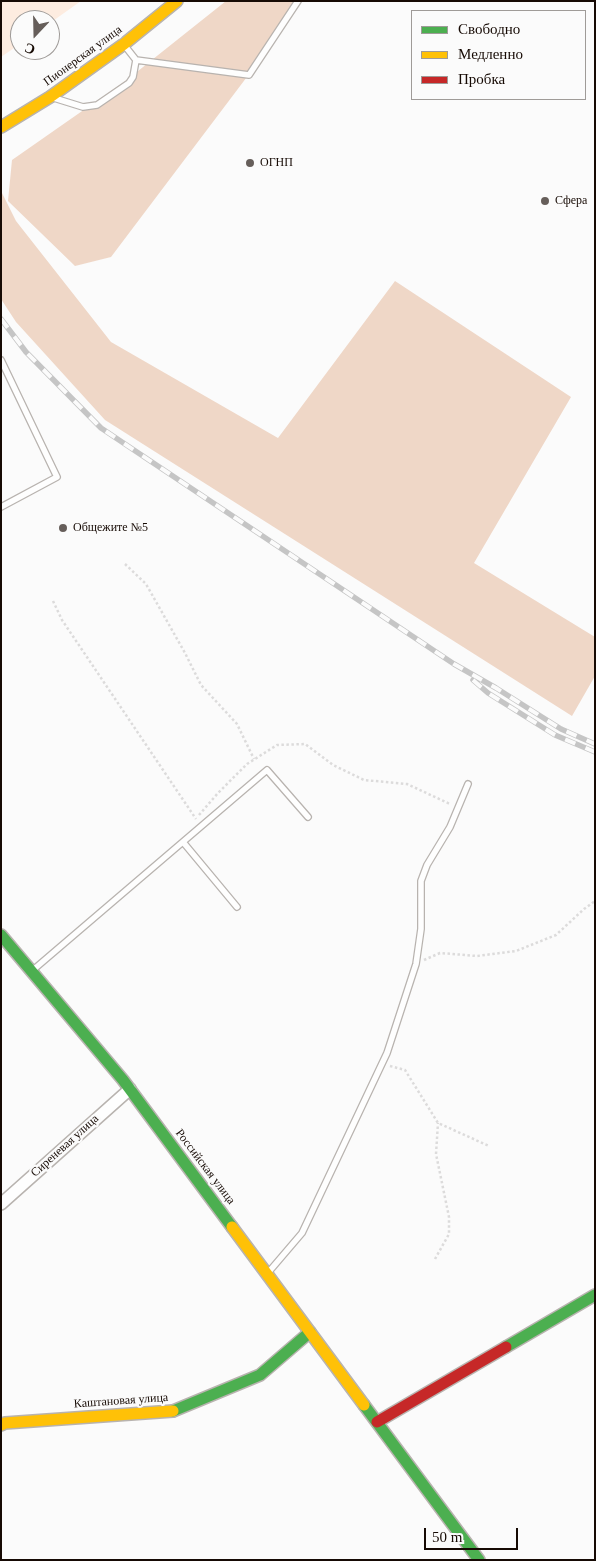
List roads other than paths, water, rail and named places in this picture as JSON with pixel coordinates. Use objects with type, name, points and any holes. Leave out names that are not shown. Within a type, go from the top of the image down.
[{"type":"street","name":"Пионерская улица","points":[[1,127],[50,97],[124,44],[178,1]]},
{"type":"street","name":"Российская улица","points":[[1,936],[130,1089],[479,1560]]},
{"type":"street","name":"Сиреневая улица","points":[[1,1204],[130,1089]]},
{"type":"street","points":[[377,1422],[595,1295]]},
{"type":"street","name":"Каштановая улица","points":[[1,1425],[5,1423],[176,1411],[260,1375],[310,1332]]},
{"type":"lane","points":[[124,44],[136,60],[249,75],[298,1]]},
{"type":"lane","points":[[50,97],[83,107],[97,105],[129,83],[133,77],[136,60]]},
{"type":"lane","points":[[1,360],[57,477],[1,507]]},
{"type":"lane","points":[[32,971],[267,770],[308,817]]},
{"type":"lane","points":[[267,1274],[302,1232],[382,1064],[416,964],[421,929],[420,881],[426,865],[450,827],[468,784]]},
{"type":"lane","points":[[183,842],[237,907]]},
{"type":"railway","points":[[1,319],[26,352],[101,428],[454,664],[561,729],[595,744]]},
{"type":"railway","points":[[473,680],[488,693],[555,735],[595,752]]},
{"type":"place","name":"ОГНП","points":[[250,163]]},
{"type":"place","name":"Сфера","points":[[545,201]]},
{"type":"place","name":"Общежите №5","points":[[63,528]]}]
